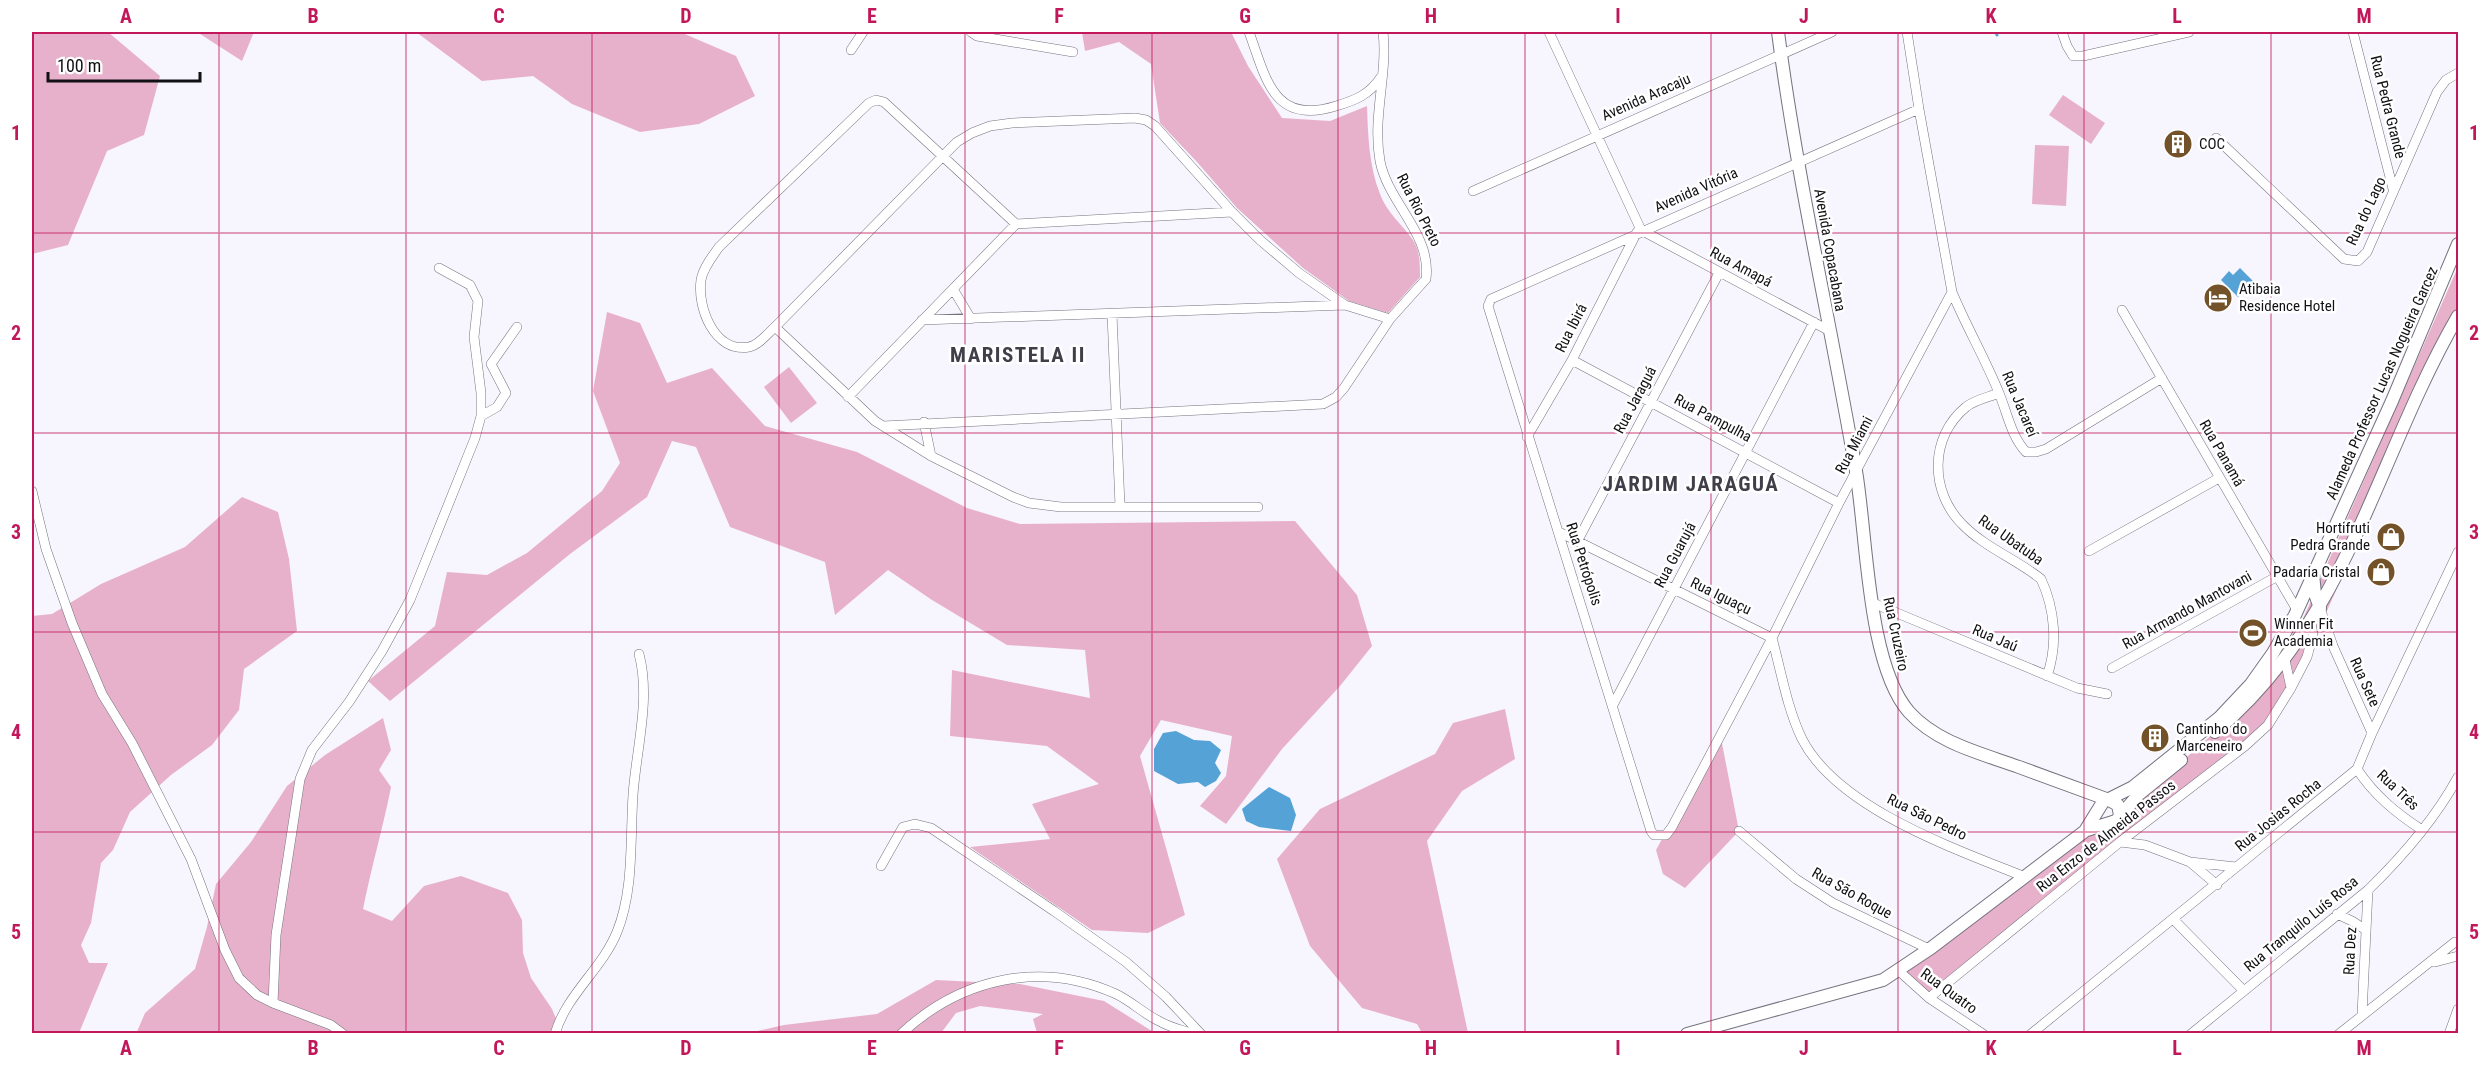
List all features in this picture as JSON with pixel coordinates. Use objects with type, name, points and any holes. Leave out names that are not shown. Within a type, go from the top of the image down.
[{"type":"main road","name":"Avenida Copacabana","points":[[1778,32],[1828,330],[1856,472]]},
{"type":"main road","name":"Alameda Professor Lucas Nogueira Garcez","points":[[1687,1034],[1877,983],[1899,971],[2085,831],[2100,806],[2133,787],[2219,718],[2251,684],[2273,653],[2297,610],[2392,401],[2458,244]]},
{"type":"main road","name":"Alameda Professor Lucas Nogueira Garcez","points":[[2085,831],[2116,821],[2139,794],[2225,723],[2256,694],[2285,660],[2311,623],[2337,577],[2419,394],[2458,316]]},
{"type":"main road","name":"Rua Cruzeiro","points":[[1856,472],[1880,650],[1890,680],[1908,711],[1932,733],[1960,746],[2109,800]]},
{"type":"main road","points":[[2347,501],[2346,511],[2350,518],[2361,522]]},
{"type":"main road","points":[[2313,573],[2315,594],[2320,608]]},
{"type":"main road","points":[[2085,791],[2094,803],[2096,814],[2101,821],[2109,824]]},
{"type":"main road","points":[[2109,800],[2118,806],[2120,815]]},
{"type":"street","points":[[851,50],[863,32]]},
{"type":"street","points":[[970,32],[977,36],[1073,52]]},
{"type":"street","points":[[1249,32],[1271,90],[1282,103],[1298,110],[1319,111],[1358,99],[1373,90],[1382,75]]},
{"type":"street","name":"Rua Rio Preto","points":[[1383,32],[1385,46],[1378,108],[1380,160],[1391,192],[1420,240],[1426,256],[1426,279],[1390,319]]},
{"type":"street","points":[[1549,32],[1639,231]]},
{"type":"street","name":"Avenida Aracaju","points":[[1473,190],[1832,32]]},
{"type":"street","points":[[1907,32],[1918,109],[1952,292]]},
{"type":"street","points":[[2062,32],[2073,56],[2083,56],[2189,32]]},
{"type":"street","name":"Rua Pedra Grande","points":[[2353,32],[2393,189]]},
{"type":"street","name":"Rua do Lago","points":[[2216,138],[2344,259],[2358,261],[2367,252],[2436,92],[2446,80],[2458,73]]},
{"type":"street","points":[[883,426],[1117,412],[1323,404],[1336,397],[1344,388],[1390,319],[1345,305],[1299,273],[1260,240],[1232,212],[1155,126],[1146,120],[1135,118],[1012,123],[990,126],[972,133],[957,142],[942,157],[775,327],[756,344],[737,347],[724,341],[711,329],[704,313],[700,296],[701,278],[708,262],[719,247],[869,103],[876,100],[885,102],[942,157],[1016,224]]},
{"type":"street","name":"Avenida Vitória","points":[[1488,302],[1491,298],[1639,231],[1918,109]]},
{"type":"street","points":[[848,397],[1016,224],[1232,212]]},
{"type":"street","name":"Rua Amapá","points":[[1639,231],[1828,330]]},
{"type":"street","name":"Rua Ibirá","points":[[1527,437],[1572,360],[1639,231]]},
{"type":"street","points":[[273,1003],[277,925],[300,779],[305,761],[371,668],[410,600],[476,438],[481,416],[481,393],[474,337],[478,301],[470,285],[439,268]]},
{"type":"street","name":"Rua Jaraguá","points":[[1578,540],[1719,273]]},
{"type":"street","points":[[953,289],[970,319]]},
{"type":"street","name":"Rua Jacareí","points":[[1952,292],[1999,393],[2019,445],[2026,452],[2046,449],[2162,378]]},
{"type":"street","name":"Rua Miami","points":[[1654,835],[1666,835],[1672,827],[1772,638],[1839,503],[1952,292]]},
{"type":"street","name":"Rua Petrópolis","points":[[1488,302],[1527,437],[1654,835]]},
{"type":"street","points":[[922,320],[1345,305]]},
{"type":"street","name":"Rua Panamá","points":[[2122,310],[2297,610]]},
{"type":"street","points":[[1112,314],[1120,506]]},
{"type":"street","name":"Rua Guarujá","points":[[1613,705],[1814,322]]},
{"type":"street","points":[[481,416],[496,407],[506,393],[491,364],[517,327]]},
{"type":"street","points":[[775,327],[868,417],[931,456],[1029,503],[1061,507],[1258,507]]},
{"type":"street","name":"Rua Pampulha","points":[[1572,360],[1839,503]]},
{"type":"street","name":"Rua Ubatuba","points":[[1999,393],[1967,406],[1950,424],[1939,450],[1939,483],[1949,509],[1962,525],[2040,579],[2047,593],[2055,641],[2054,658],[2047,676]]},
{"type":"street","points":[[924,422],[931,456]]},
{"type":"street","points":[[2090,551],[2219,478]]},
{"type":"street","points":[[32,491],[46,549],[72,623],[102,694],[132,743],[191,859],[225,950],[239,978],[257,995],[331,1025],[344,1034]]},
{"type":"street","name":"Rua Iguaçu","points":[[1559,532],[1772,638]]},
{"type":"street","name":"Rua Josias Rocha","points":[[2031,1034],[2357,769],[2458,552]]},
{"type":"street","name":"Rua Armando Mantovani","points":[[2112,668],[2276,577]]},
{"type":"street","name":"Rua Jaú","points":[[1873,603],[2077,688],[2107,694]]},
{"type":"street","name":"Rua Sete","points":[[2320,608],[2333,646],[2372,733]]},
{"type":"street","name":"Rua Enzo de Almeida Passos","points":[[1929,998],[2268,725],[2291,688],[2312,643],[2311,623]]},
{"type":"street","name":"Rua São Pedro","points":[[1772,638],[1790,705],[1803,740],[1822,767],[1887,817],[2025,877]]},
{"type":"street","points":[[2312,643],[2333,646]]},
{"type":"street","points":[[555,1034],[570,1002],[601,960],[617,932],[628,883],[642,697],[643,669],[639,654]]},
{"type":"street","points":[[2285,660],[2291,688]]},
{"type":"street","name":"Rua Três","points":[[2357,769],[2365,782],[2391,808],[2422,830]]},
{"type":"street","name":"Rua Tranquilo Luís Rosa","points":[[2191,1034],[2368,890],[2393,866],[2449,795],[2458,777]]},
{"type":"street","points":[[881,866],[903,827],[915,824],[931,828],[1126,962],[1166,997],[1201,1034]]},
{"type":"street","points":[[2141,825],[2140,835],[2145,845]]},
{"type":"street","name":"Rua São Roque","points":[[1739,831],[1796,879],[1833,903],[1929,949]]},
{"type":"street","points":[[2120,842],[2145,845],[2190,862],[2236,867]]},
{"type":"street","points":[[2190,862],[2217,885]]},
{"type":"street","name":"Rua Dez","points":[[2362,1014],[2368,890]]},
{"type":"street","points":[[2337,915],[2346,917],[2366,930]]},
{"type":"street","points":[[2173,919],[2243,990]]},
{"type":"street","points":[[2429,964],[2458,957],[2454,948],[2457,941]]},
{"type":"street","points":[[2339,1034],[2457,941]]},
{"type":"street","name":"Rua Quatro","points":[[1899,971],[1929,998],[1983,1034]]},
{"type":"street","points":[[901,1034],[940,1005],[969,988],[1000,980],[1039,976],[1079,981],[1118,995],[1158,1021],[1193,1034]]},
{"type":"street","points":[[2449,1034],[2458,1009]]},
{"type":"shaded area","points":[[32,32],[108,32],[160,76],[144,135],[107,151],[68,245],[32,254]]},
{"type":"shaded area","points":[[197,32],[254,32],[242,61]]},
{"type":"shaded area","points":[[416,32],[680,32],[736,56],[755,96],[699,124],[640,132],[572,104],[533,76],[482,81]]},
{"type":"shaded area","points":[[1082,32],[1231,32],[1248,66],[1282,118],[1330,121],[1367,106],[1370,151],[1376,183],[1387,207],[1415,244],[1419,258],[1420,277],[1388,313],[1349,301],[1303,268],[1237,208],[1160,123],[1151,64],[1119,42],[1085,51]]},
{"type":"shaded area","points":[[2063,95],[2105,123],[2091,144],[2049,115]]},
{"type":"shaded area","points":[[2035,145],[2069,146],[2066,206],[2032,204]]},
{"type":"shaded area","points":[[2458,267],[2458,322],[2314,640],[2267,724],[1928,994],[1901,972],[2096,827],[2112,823],[2224,724],[2281,659],[2302,621]]},
{"type":"shaded area","points":[[607,312],[640,323],[667,383],[712,368],[765,426],[857,452],[967,508],[1020,524],[1295,521],[1357,595],[1372,646],[1340,686],[1282,749],[1226,824],[1200,806],[1226,776],[1232,736],[1161,720],[1140,756],[1185,915],[1148,933],[1092,930],[970,847],[1050,839],[1032,804],[1099,784],[1047,746],[950,736],[952,670],[1090,698],[1085,650],[1007,645],[932,600],[888,570],[835,615],[825,562],[730,527],[696,447],[672,441],[647,497],[570,554],[390,701],[368,681],[435,626],[447,572],[487,575],[527,553],[602,491],[620,463],[593,391]]},
{"type":"shaded area","points":[[789,367],[817,403],[791,423],[764,387]]},
{"type":"shaded area","points":[[242,497],[278,512],[289,559],[297,631],[244,669],[239,710],[212,745],[171,775],[130,812],[113,850],[101,863],[91,923],[81,945],[89,963],[108,963],[79,1033],[32,1033],[32,616],[52,614],[101,584],[185,547]]},
{"type":"shaded area","points":[[1505,709],[1515,759],[1462,791],[1427,841],[1468,1033],[1422,1033],[1417,1024],[1362,1008],[1310,946],[1277,859],[1320,809],[1435,754],[1453,723]]},
{"type":"shaded area","points":[[383,718],[391,750],[379,770],[391,787],[363,909],[392,921],[424,886],[461,876],[508,893],[522,920],[523,953],[531,978],[552,1009],[562,1033],[136,1034],[145,1013],[195,969],[216,884],[251,842],[287,786],[325,755]]},
{"type":"shaded area","points":[[1720,733],[1739,831],[1685,888],[1663,874],[1656,850]]},
{"type":"shaded area","points":[[936,980],[1020,984],[1104,1001],[1155,1033],[1037,1033],[1033,1019],[1043,1014],[980,1006],[956,1013],[941,1033],[744,1034],[784,1025],[877,1014]]},
{"type":"water","points":[[2240,268],[2255,283],[2238,297],[2221,280],[2229,271],[2233,275]]},
{"type":"water","points":[[1176,731],[1194,740],[1210,741],[1221,750],[1215,763],[1221,773],[1216,781],[1205,787],[1198,782],[1178,784],[1154,771],[1154,749],[1163,733]]},
{"type":"water","points":[[1269,787],[1290,798],[1296,815],[1291,831],[1259,827],[1246,821],[1242,809]]},
{"type":"place","name":"COC","points":[[2178,144]]},
{"type":"place","name":"Atibaia Residence Hotel","points":[[2218,298]]},
{"type":"place","name":"Hortifruti Pedra Grande","points":[[2391,537]]},
{"type":"place","name":"Padaria Cristal","points":[[2381,572]]},
{"type":"place","name":"Winner Fit Academia","points":[[2253,633]]},
{"type":"place","name":"Cantinho do Marceneiro","points":[[2155,738]]},
{"type":"district","name":"MARISTELA II","points":[[1018,355]]},
{"type":"district","name":"JARDIM JARAGUÁ","points":[[1691,484]]}]
